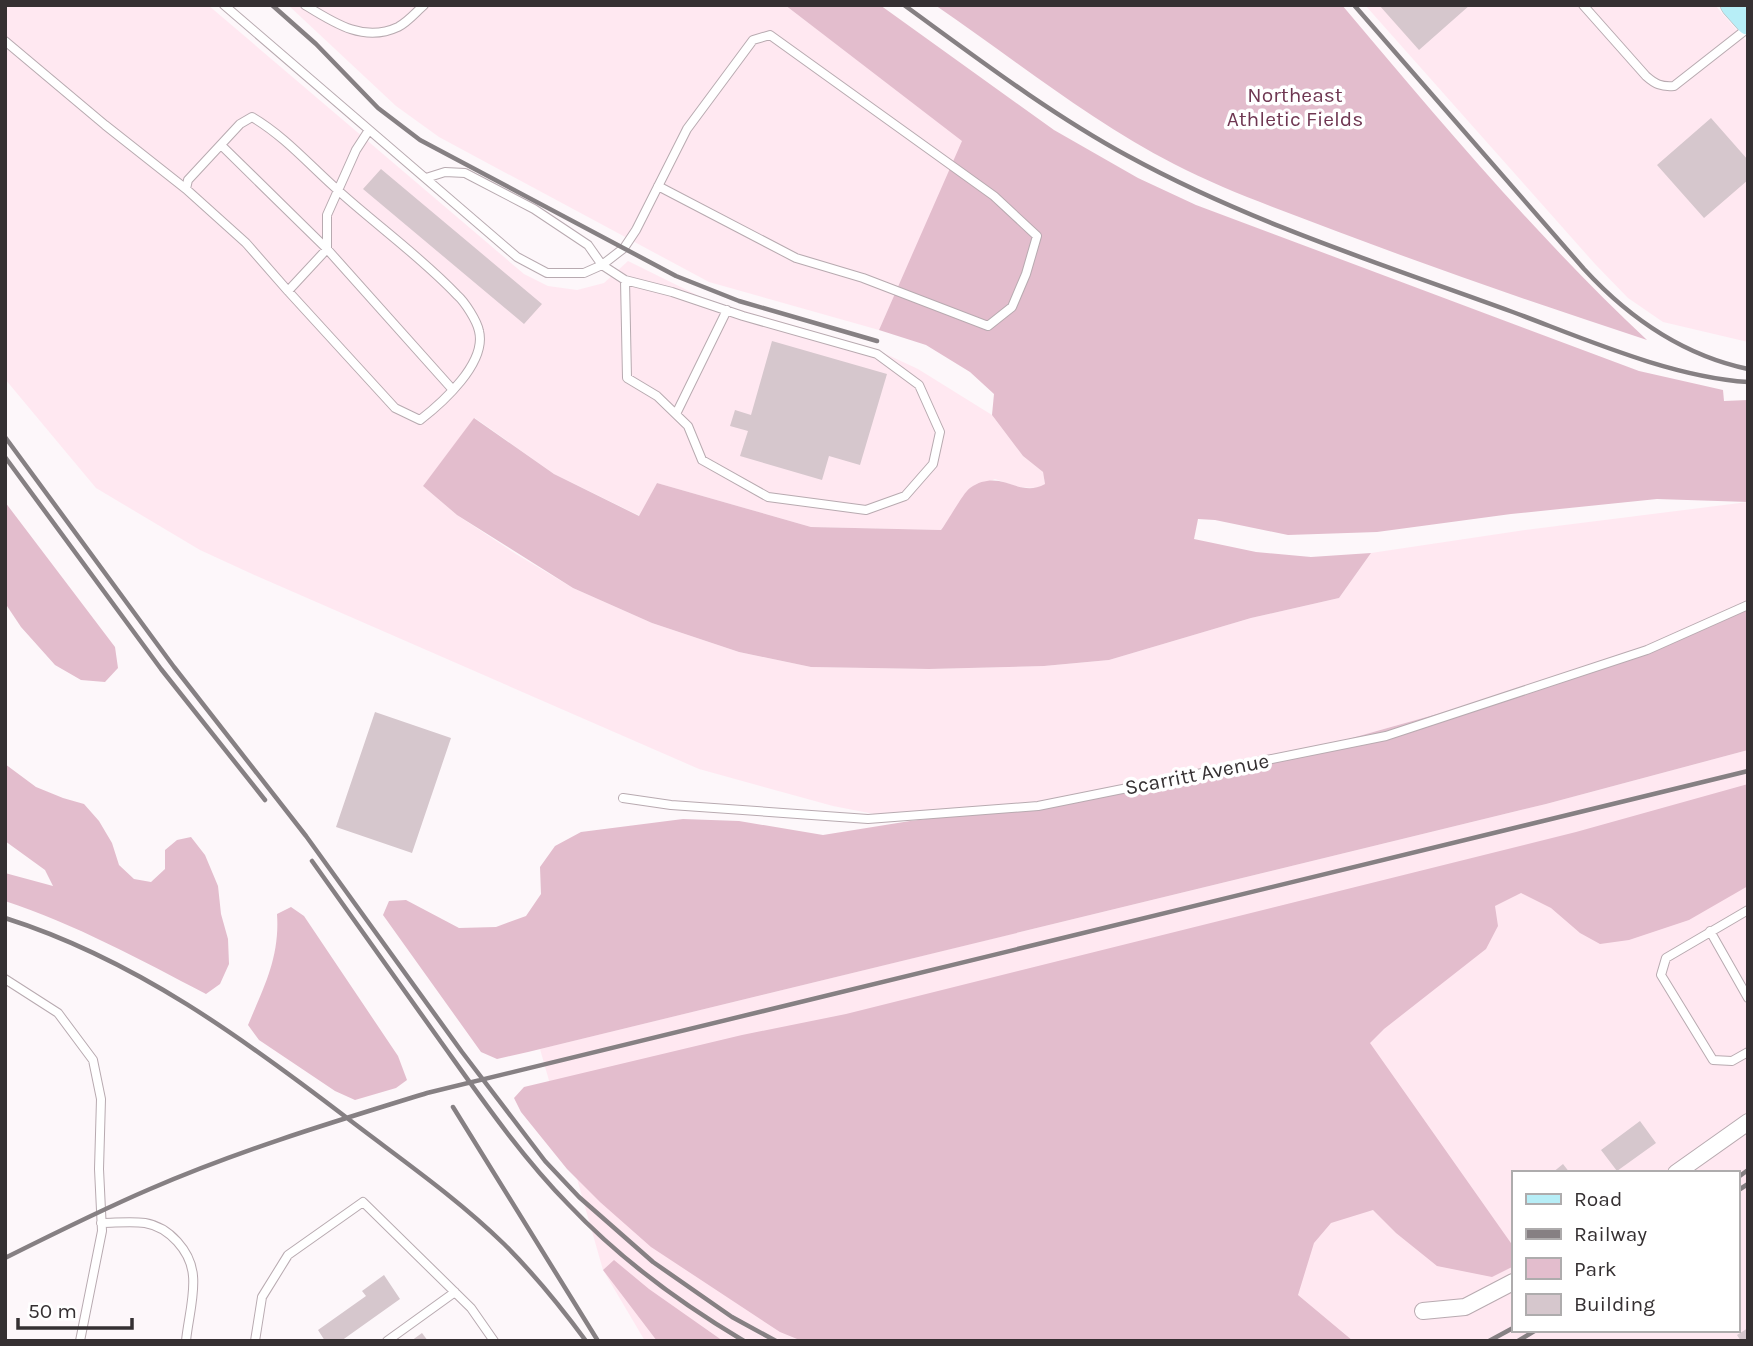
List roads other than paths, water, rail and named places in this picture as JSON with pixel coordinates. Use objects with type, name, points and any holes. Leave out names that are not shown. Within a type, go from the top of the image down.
[{"type":"main road","points":[[1732,5],[1748,26]]},
{"type":"street","points":[[1679,1171],[1748,1122]]},
{"type":"street","points":[[1423,1311],[1465,1307],[1512,1283]]},
{"type":"lane","points":[[224,5],[517,257],[547,273],[584,273],[603,265],[624,248],[636,230],[687,128],[753,40],[770,35],[994,196],[1037,236],[1026,274],[1012,307],[988,326],[863,278],[796,258],[659,186]]},
{"type":"lane","points":[[305,5],[356,32],[377,34],[400,26],[424,5]]},
{"type":"lane","points":[[1583,5],[1646,76],[1664,87],[1674,86],[1748,26]]},
{"type":"lane","points":[[5,41],[105,125],[186,188],[246,243],[395,408],[420,420],[442,403],[464,377],[479,351],[479,330],[459,296],[338,191],[291,145],[252,117],[240,124],[188,180],[186,188]]},
{"type":"lane","points":[[288,291],[327,249],[327,215],[356,150],[369,130]]},
{"type":"lane","points":[[221,145],[327,249],[453,390]]},
{"type":"lane","points":[[426,178],[445,172],[465,173],[534,209],[588,245],[603,265],[625,280],[877,354],[919,385],[940,432],[933,464],[905,496],[866,510],[768,497],[702,460],[688,426],[657,396],[627,378],[625,280]]},
{"type":"lane","points":[[676,414],[727,310]]},
{"type":"lane","name":"Scarritt Avenue","points":[[623,798],[671,805],[868,820],[1038,806],[1385,736],[1647,650],[1748,605]]},
{"type":"lane","points":[[1748,910],[1666,958],[1661,975],[1713,1060],[1732,1061],[1748,1052]]},
{"type":"lane","points":[[1710,931],[1748,998]]},
{"type":"lane","points":[[5,979],[58,1013],[93,1060],[101,1098],[101,1223],[80,1341]]},
{"type":"lane","points":[[255,1341],[262,1297],[288,1255],[363,1202],[471,1308],[494,1341]]},
{"type":"lane","points":[[101,1223],[150,1224],[170,1234],[186,1253],[193,1276],[186,1341]]},
{"type":"lane","points":[[387,1341],[455,1292]]},
{"type":"railway","points":[[272,5],[316,44],[378,108],[420,140],[676,276],[739,301],[877,341]]},
{"type":"railway","points":[[904,5],[1070,122],[1174,180],[1268,222],[1627,355],[1688,373],[1748,382]]},
{"type":"railway","points":[[1354,5],[1601,287],[1638,318],[1679,344],[1724,363],[1748,369]]},
{"type":"railway","points":[[5,437],[174,667],[306,836],[462,1052],[545,1161],[579,1197],[653,1262],[732,1317],[776,1341]]},
{"type":"railway","points":[[5,457],[161,669],[265,800]]},
{"type":"railway","points":[[5,1258],[113,1205],[184,1175],[287,1137],[427,1093],[1748,771]]},
{"type":"railway","points":[[312,861],[486,1105],[551,1186],[630,1262],[674,1296],[744,1341]]},
{"type":"railway","points":[[5,918],[99,955],[187,1004],[270,1060],[429,1180],[486,1227],[537,1279],[586,1341]]},
{"type":"railway","points":[[453,1107],[598,1341]]},
{"type":"railway","points":[[1739,1177],[1748,1170]]},
{"type":"railway","points":[[1739,1190],[1748,1184]]},
{"type":"railway","points":[[1489,1341],[1512,1329]]},
{"type":"railway","points":[[1518,1341],[1533,1332]]},
{"type":"park label","name":"Northeast Athletic Fields","points":[[1295,107]]}]
